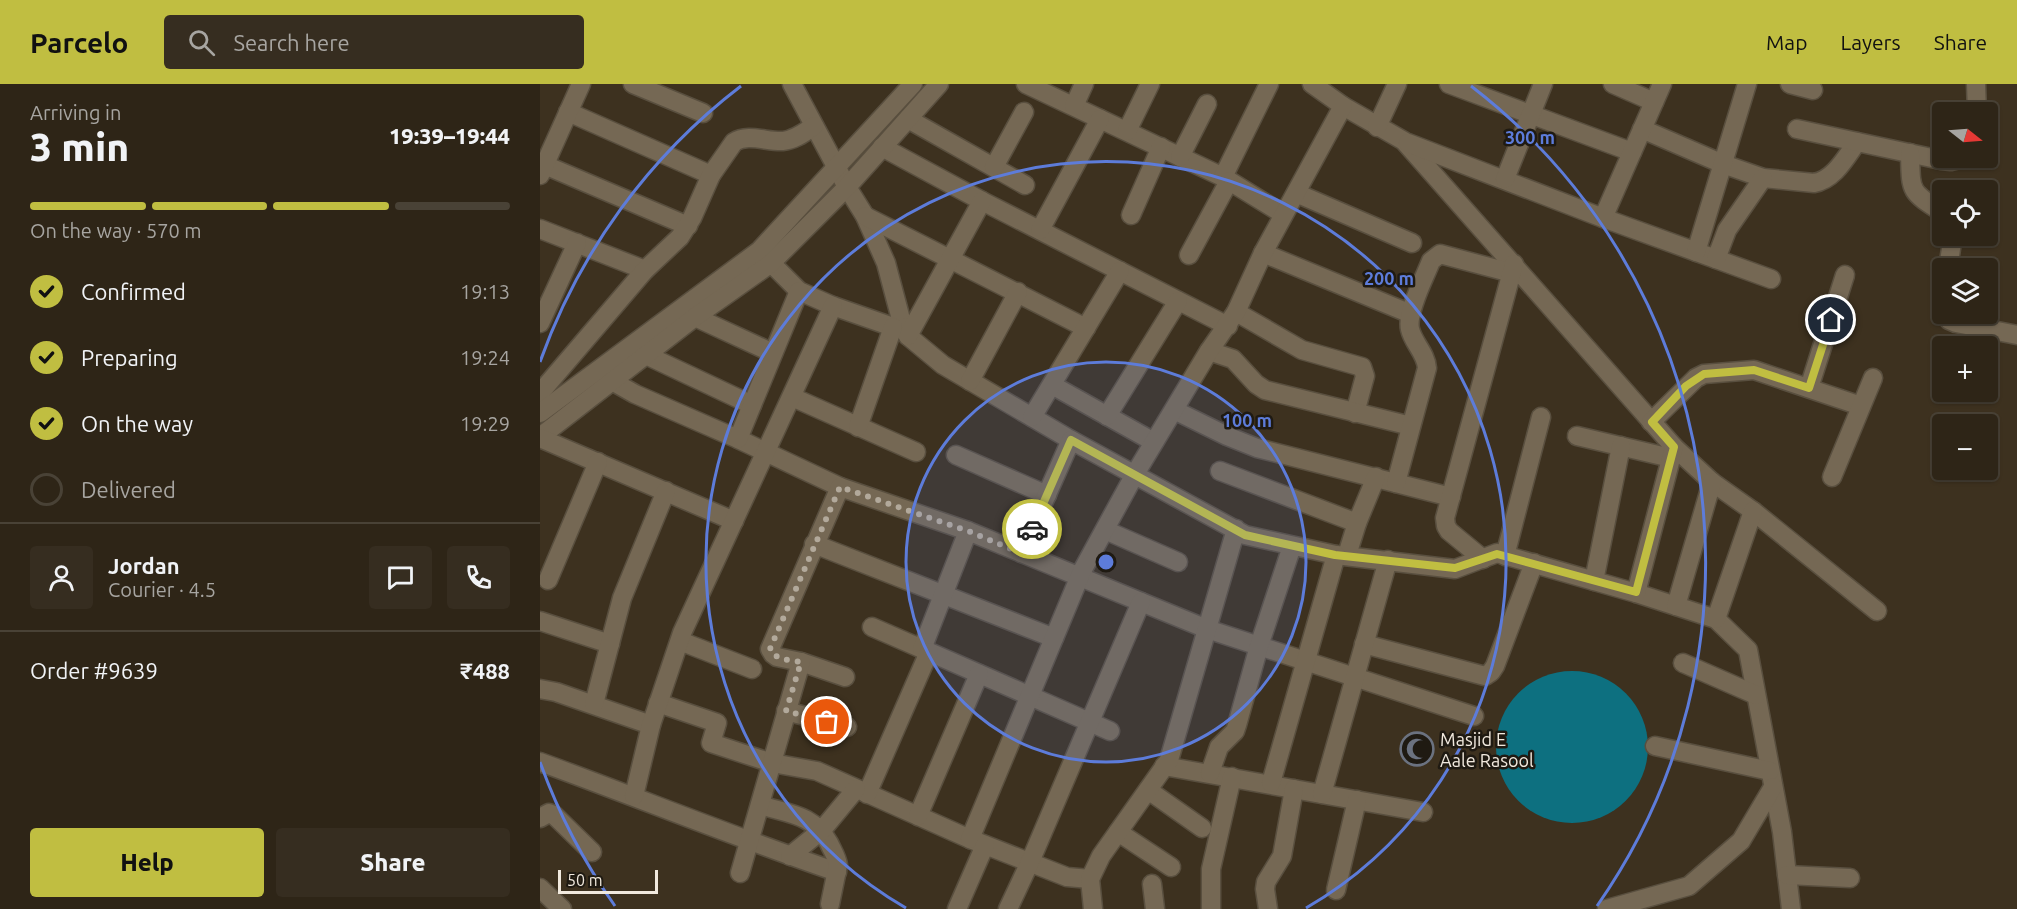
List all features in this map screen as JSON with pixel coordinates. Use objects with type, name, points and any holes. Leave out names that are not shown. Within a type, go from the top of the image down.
[{"type":"street","points":[[581,84],[542,168],[688,226]]},
{"type":"street","points":[[633,84],[703,113]]},
{"type":"street","points":[[792,84],[865,216],[886,263],[901,330]]},
{"type":"street","points":[[734,521],[540,437],[695,317],[847,186],[939,84]]},
{"type":"street","points":[[1026,84],[1226,179],[1283,214]]},
{"type":"street","points":[[1074,106],[1083,84]]},
{"type":"street","points":[[1127,131],[1150,84]]},
{"type":"street","points":[[1190,255],[1269,84]]},
{"type":"street","points":[[1312,84],[1343,106],[1404,141],[1603,218],[1771,279]]},
{"type":"street","points":[[1377,127],[1397,84]]},
{"type":"street","points":[[1449,84],[1632,152]]},
{"type":"street","points":[[1505,179],[1543,84]]},
{"type":"street","points":[[1613,84],[1654,102]]},
{"type":"street","points":[[1603,218],[1662,84]]},
{"type":"street","points":[[1696,252],[1747,84]]},
{"type":"street","points":[[1790,84],[1813,90]]},
{"type":"street","points":[[1976,84],[1977,102]]},
{"type":"street","points":[[906,87],[912,114],[1025,185]]},
{"type":"street","points":[[541,405],[764,257],[836,167],[906,87]]},
{"type":"street","points":[[1180,157],[1207,104]]},
{"type":"street","points":[[957,909],[978,842],[1030,696],[1080,577],[1135,474],[1209,351],[1232,319],[1283,214],[1343,106]]},
{"type":"street","points":[[568,112],[711,175]]},
{"type":"street","points":[[994,167],[1024,112]]},
{"type":"street","points":[[1040,230],[1100,119]]},
{"type":"street","points":[[541,405],[645,270],[680,237],[688,226],[711,175],[729,147],[738,140],[750,138],[785,141],[814,126]]},
{"type":"street","points":[[1642,129],[1762,178],[1814,183],[1822,182],[1830,177],[1857,142]]},
{"type":"street","points":[[1797,129],[1932,157]]},
{"type":"street","points":[[1404,141],[1513,269],[1652,422],[1672,453],[1753,511],[1877,611]]},
{"type":"street","points":[[882,147],[1178,301],[1232,319],[1302,350],[1362,367],[1365,376],[1355,413]]},
{"type":"street","points":[[1131,215],[1161,147]]},
{"type":"street","points":[[1910,153],[1911,182],[1916,195],[1932,205]]},
{"type":"street","points":[[1716,260],[1727,230],[1762,178]]},
{"type":"street","points":[[1296,192],[1412,243]]},
{"type":"street","points":[[858,427],[901,330],[950,258],[982,201]]},
{"type":"street","points":[[865,216],[1086,328]]},
{"type":"street","points":[[540,229],[645,270]]},
{"type":"street","points":[[540,323],[577,243]]},
{"type":"street","points":[[1263,253],[1411,314]]},
{"type":"street","points":[[1396,483],[1427,368],[1426,361],[1410,329],[1411,314],[1431,261],[1440,254],[1513,269]]},
{"type":"street","points":[[764,257],[799,291],[833,306],[901,330],[944,366],[1071,440],[1245,535],[1341,555],[1455,568],[1497,554],[1636,592],[1716,619],[1748,650],[1772,779],[1791,909]]},
{"type":"street","points":[[1483,559],[1449,531],[1445,519],[1513,269]]},
{"type":"street","points":[[1032,417],[1120,271]]},
{"type":"street","points":[[1809,388],[1845,274]]},
{"type":"street","points":[[738,439],[799,291]]},
{"type":"street","points":[[970,381],[1018,292]]},
{"type":"street","points":[[1107,416],[1178,301]]},
{"type":"street","points":[[634,796],[651,725],[680,641],[833,306]]},
{"type":"street","points":[[695,317],[773,353]]},
{"type":"street","points":[[1961,324],[2017,335]]},
{"type":"street","points":[[1209,351],[1233,359],[1256,384],[1265,390],[1411,426]]},
{"type":"street","points":[[646,355],[752,405]]},
{"type":"street","points":[[1652,422],[1686,386],[1704,374],[1754,370],[1862,406]]},
{"type":"street","points":[[1832,477],[1873,378]]},
{"type":"street","points":[[612,381],[635,394],[840,487],[968,531],[1207,629],[1474,716]]},
{"type":"street","points":[[1052,385],[1154,442]]},
{"type":"street","points":[[792,397],[916,453]]},
{"type":"street","points":[[541,405],[564,417]]},
{"type":"street","points":[[1174,410],[1257,448],[1451,497]]},
{"type":"street","points":[[1505,556],[1541,417]]},
{"type":"street","points":[[1577,436],[1621,446],[1672,453]]},
{"type":"street","points":[[1021,553],[1071,440]]},
{"type":"street","points":[[1594,581],[1621,446]]},
{"type":"street","points":[[1636,592],[1672,453]]},
{"type":"street","points":[[956,455],[1047,495]]},
{"type":"street","points":[[548,580],[598,462]]},
{"type":"street","points":[[1220,471],[1357,523]]},
{"type":"street","points":[[1271,783],[1305,662],[1341,555],[1376,477]]},
{"type":"street","points":[[1676,606],[1712,482]]},
{"type":"street","points":[[840,487],[770,649],[777,657],[801,662],[845,677]]},
{"type":"street","points":[[594,704],[622,598],[666,491]]},
{"type":"street","points":[[1716,619],[1753,511]]},
{"type":"street","points":[[1105,530],[1178,562]]},
{"type":"street","points":[[1094,909],[1090,879],[1101,856],[1168,760],[1236,530]]},
{"type":"street","points":[[790,856],[822,830],[862,791],[926,650],[943,595],[968,531]]},
{"type":"street","points":[[814,544],[1054,638]]},
{"type":"street","points":[[1209,773],[1220,747],[1238,725],[1259,646],[1292,546]]},
{"type":"street","points":[[1322,794],[1388,560]]},
{"type":"street","points":[[1364,644],[1485,676],[1495,666],[1534,563]]},
{"type":"street","points":[[1008,909],[1141,602]]},
{"type":"street","points":[[540,621],[610,644]]},
{"type":"street","points":[[872,627],[1110,731]]},
{"type":"street","points":[[680,641],[752,669]]},
{"type":"street","points":[[740,873],[801,662]]},
{"type":"street","points":[[1683,663],[1756,695]]},
{"type":"street","points":[[918,816],[979,674]]},
{"type":"street","points":[[540,689],[594,704],[651,725]]},
{"type":"street","points":[[658,703],[717,723],[711,743],[772,763],[817,771],[978,842],[1067,877],[1090,879]]},
{"type":"street","points":[[786,711],[847,728]]},
{"type":"street","points":[[1655,746],[1772,779]]},
{"type":"street","points":[[540,762],[634,796],[749,842],[837,872]]},
{"type":"street","points":[[1164,766],[1271,783],[1423,812]]},
{"type":"street","points":[[1211,909],[1211,869],[1232,777]]},
{"type":"street","points":[[1607,909],[1689,886],[1741,841],[1772,779]]},
{"type":"street","points":[[1268,909],[1266,882],[1282,856],[1294,789]]},
{"type":"street","points":[[1148,790],[1202,828]]},
{"type":"street","points":[[1336,890],[1357,800]]},
{"type":"street","points":[[760,805],[804,818],[822,830],[837,859],[837,872],[830,904]]},
{"type":"street","points":[[540,818],[549,813],[554,815],[592,852]]},
{"type":"street","points":[[1118,832],[1171,867]]},
{"type":"street","points":[[1787,875],[1850,878]]},
{"type":"street","points":[[1152,884],[1155,909]]},
{"type":"street","points":[[540,888],[562,909]]},
{"type":"water","points":[[1572,671],[1587,672],[1601,677],[1626,693],[1642,718],[1647,732],[1647,762],[1642,776],[1626,801],[1601,817],[1587,822],[1572,823],[1557,822],[1543,817],[1518,801],[1502,776],[1497,762],[1496,747],[1497,732],[1502,718],[1518,693],[1543,677],[1557,672]]},
{"type":"way so far","points":[[827,722],[786,711],[801,662],[777,657],[770,649],[840,487],[968,531],[1021,553],[1032,529]]},
{"type":"place","name":"Masjid E Aale Rasool","points":[[1417,749]]},
{"type":"route","points":[[1032,529],[1071,440],[1245,535],[1335,555],[1455,568],[1497,554],[1636,592],[1674,447],[1652,422],[1686,386],[1704,374],[1742,369],[1754,370],[1809,388],[1831,320]]}]
